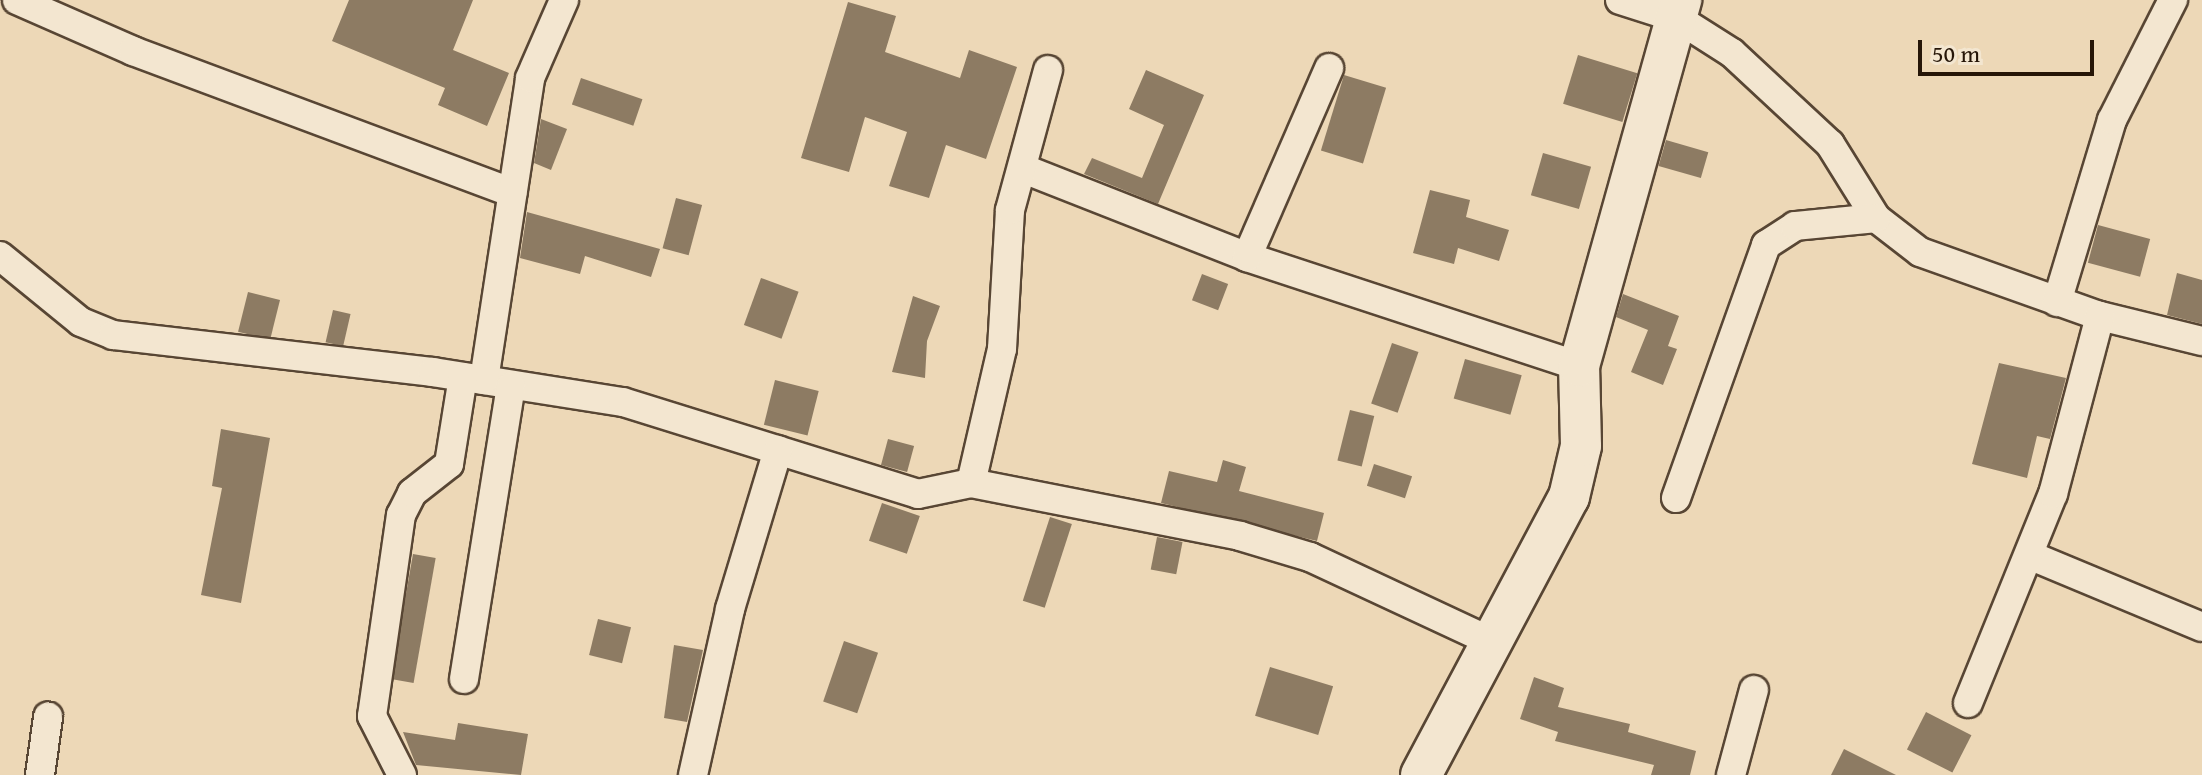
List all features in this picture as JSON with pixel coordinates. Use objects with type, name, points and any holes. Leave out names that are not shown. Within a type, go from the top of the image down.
[{"type":"street","points":[[17,0],[133,51],[512,193]]},
{"type":"street","points":[[464,679],[486,381],[512,193],[530,78],[564,0]]},
{"type":"street","points":[[1620,0],[1679,9],[1788,101],[1830,144],[1876,218],[1920,252],[2100,316],[2202,341]]},
{"type":"street","points":[[2057,302],[2112,120],[2173,0]]},
{"type":"street","points":[[1421,775],[1488,640],[1569,497],[1581,446],[1579,366],[1679,9]]},
{"type":"street","points":[[1247,257],[1329,68]]},
{"type":"street","points":[[971,483],[1002,349],[1010,210],[1024,169],[1048,70]]},
{"type":"street","points":[[1024,169],[1247,257],[1579,366]]},
{"type":"street","points":[[1676,498],[1766,245],[1795,226],[1876,218]]},
{"type":"street","points":[[0,256],[81,322],[113,335],[486,381],[623,402],[918,494],[971,483],[1286,549],[1488,640]]},
{"type":"street","points":[[1968,703],[2053,494],[2100,316]]},
{"type":"street","points":[[402,775],[372,716],[401,515],[412,493],[449,464],[486,381]]},
{"type":"street","points":[[693,775],[730,609],[778,450]]},
{"type":"street","points":[[2029,555],[2202,627]]},
{"type":"street","points":[[1731,775],[1754,690]]},
{"type":"street","points":[[40,775],[48,717]]},
{"type":"building","points":[[349,0],[473,0],[453,50],[509,73],[487,126],[438,105],[445,88],[332,41]]},
{"type":"building","points":[[848,2],[896,16],[885,52],[960,78],[969,50],[1017,67],[986,159],[946,145],[929,198],[889,186],[907,132],[865,117],[849,172],[801,158]]},
{"type":"building","points":[[1578,55],[1637,73],[1622,122],[1563,104]]},
{"type":"building","points":[[1146,70],[1204,95],[1158,204],[1084,174],[1092,158],[1142,178],[1164,125],[1129,109]]},
{"type":"building","points":[[1344,75],[1386,88],[1363,163],[1321,151]]},
{"type":"building","points":[[581,78],[642,99],[633,126],[572,104]]},
{"type":"building","points":[[541,119],[567,129],[551,170],[534,163]]},
{"type":"building","points":[[1666,140],[1708,152],[1701,178],[1659,166]]},
{"type":"building","points":[[1543,153],[1591,167],[1579,209],[1531,195]]},
{"type":"building","points":[[1430,190],[1470,200],[1466,217],[1509,230],[1499,261],[1458,248],[1454,264],[1413,253]]},
{"type":"building","points":[[676,198],[702,205],[689,255],[663,248]]},
{"type":"building","points":[[527,212],[660,249],[651,277],[585,256],[580,274],[520,258]]},
{"type":"building","points":[[2098,225],[2150,239],[2140,277],[2088,263]]},
{"type":"building","points":[[2177,273],[2202,280],[2202,324],[2167,315]]},
{"type":"building","points":[[1202,274],[1228,284],[1218,310],[1192,300]]},
{"type":"building","points":[[761,278],[799,292],[781,339],[744,325]]},
{"type":"building","points":[[248,292],[280,300],[270,340],[238,332]]},
{"type":"building","points":[[1623,294],[1679,316],[1668,346],[1677,349],[1663,385],[1631,372],[1648,330],[1616,317]]},
{"type":"building","points":[[913,296],[940,306],[927,341],[925,378],[892,372]]},
{"type":"building","points":[[333,310],[351,314],[343,346],[326,342]]},
{"type":"building","points":[[1392,343],[1418,352],[1398,413],[1371,404]]},
{"type":"building","points":[[1465,359],[1522,375],[1510,415],[1454,398]]},
{"type":"building","points":[[1999,363],[2066,378],[2050,439],[2037,436],[2027,478],[1972,464]]},
{"type":"building","points":[[775,380],[819,391],[808,436],[764,425]]},
{"type":"building","points":[[1350,410],[1374,416],[1362,467],[1337,460]]},
{"type":"building","points":[[221,429],[270,438],[241,603],[201,595],[222,488],[212,486]]},
{"type":"building","points":[[888,439],[914,446],[907,472],[881,465]]},
{"type":"building","points":[[1223,460],[1246,467],[1239,491],[1324,513],[1317,541],[1161,503],[1169,471],[1217,482]]},
{"type":"building","points":[[1374,464],[1412,476],[1405,498],[1367,486]]},
{"type":"building","points":[[882,503],[920,516],[907,554],[869,541]]},
{"type":"building","points":[[1050,517],[1072,524],[1045,608],[1023,601]]},
{"type":"building","points":[[1157,537],[1183,542],[1176,574],[1151,569]]},
{"type":"building","points":[[413,554],[436,558],[414,683],[391,679]]},
{"type":"building","points":[[598,619],[631,627],[622,663],[589,655]]},
{"type":"building","points":[[844,641],[878,653],[857,713],[823,702]]},
{"type":"building","points":[[674,645],[703,650],[687,722],[664,718]]},
{"type":"building","points":[[1270,667],[1333,686],[1318,735],[1255,716]]},
{"type":"building","points":[[1534,677],[1564,688],[1558,707],[1630,724],[1628,732],[1696,751],[1690,775],[1651,775],[1654,765],[1555,741],[1558,732],[1520,719]]},
{"type":"building","points":[[1926,712],[1971,735],[1952,773],[1907,749]]},
{"type":"building","points":[[458,723],[528,734],[521,775],[416,765],[403,732],[455,740]]},
{"type":"building","points":[[1844,749],[1896,775],[1831,775]]}]
